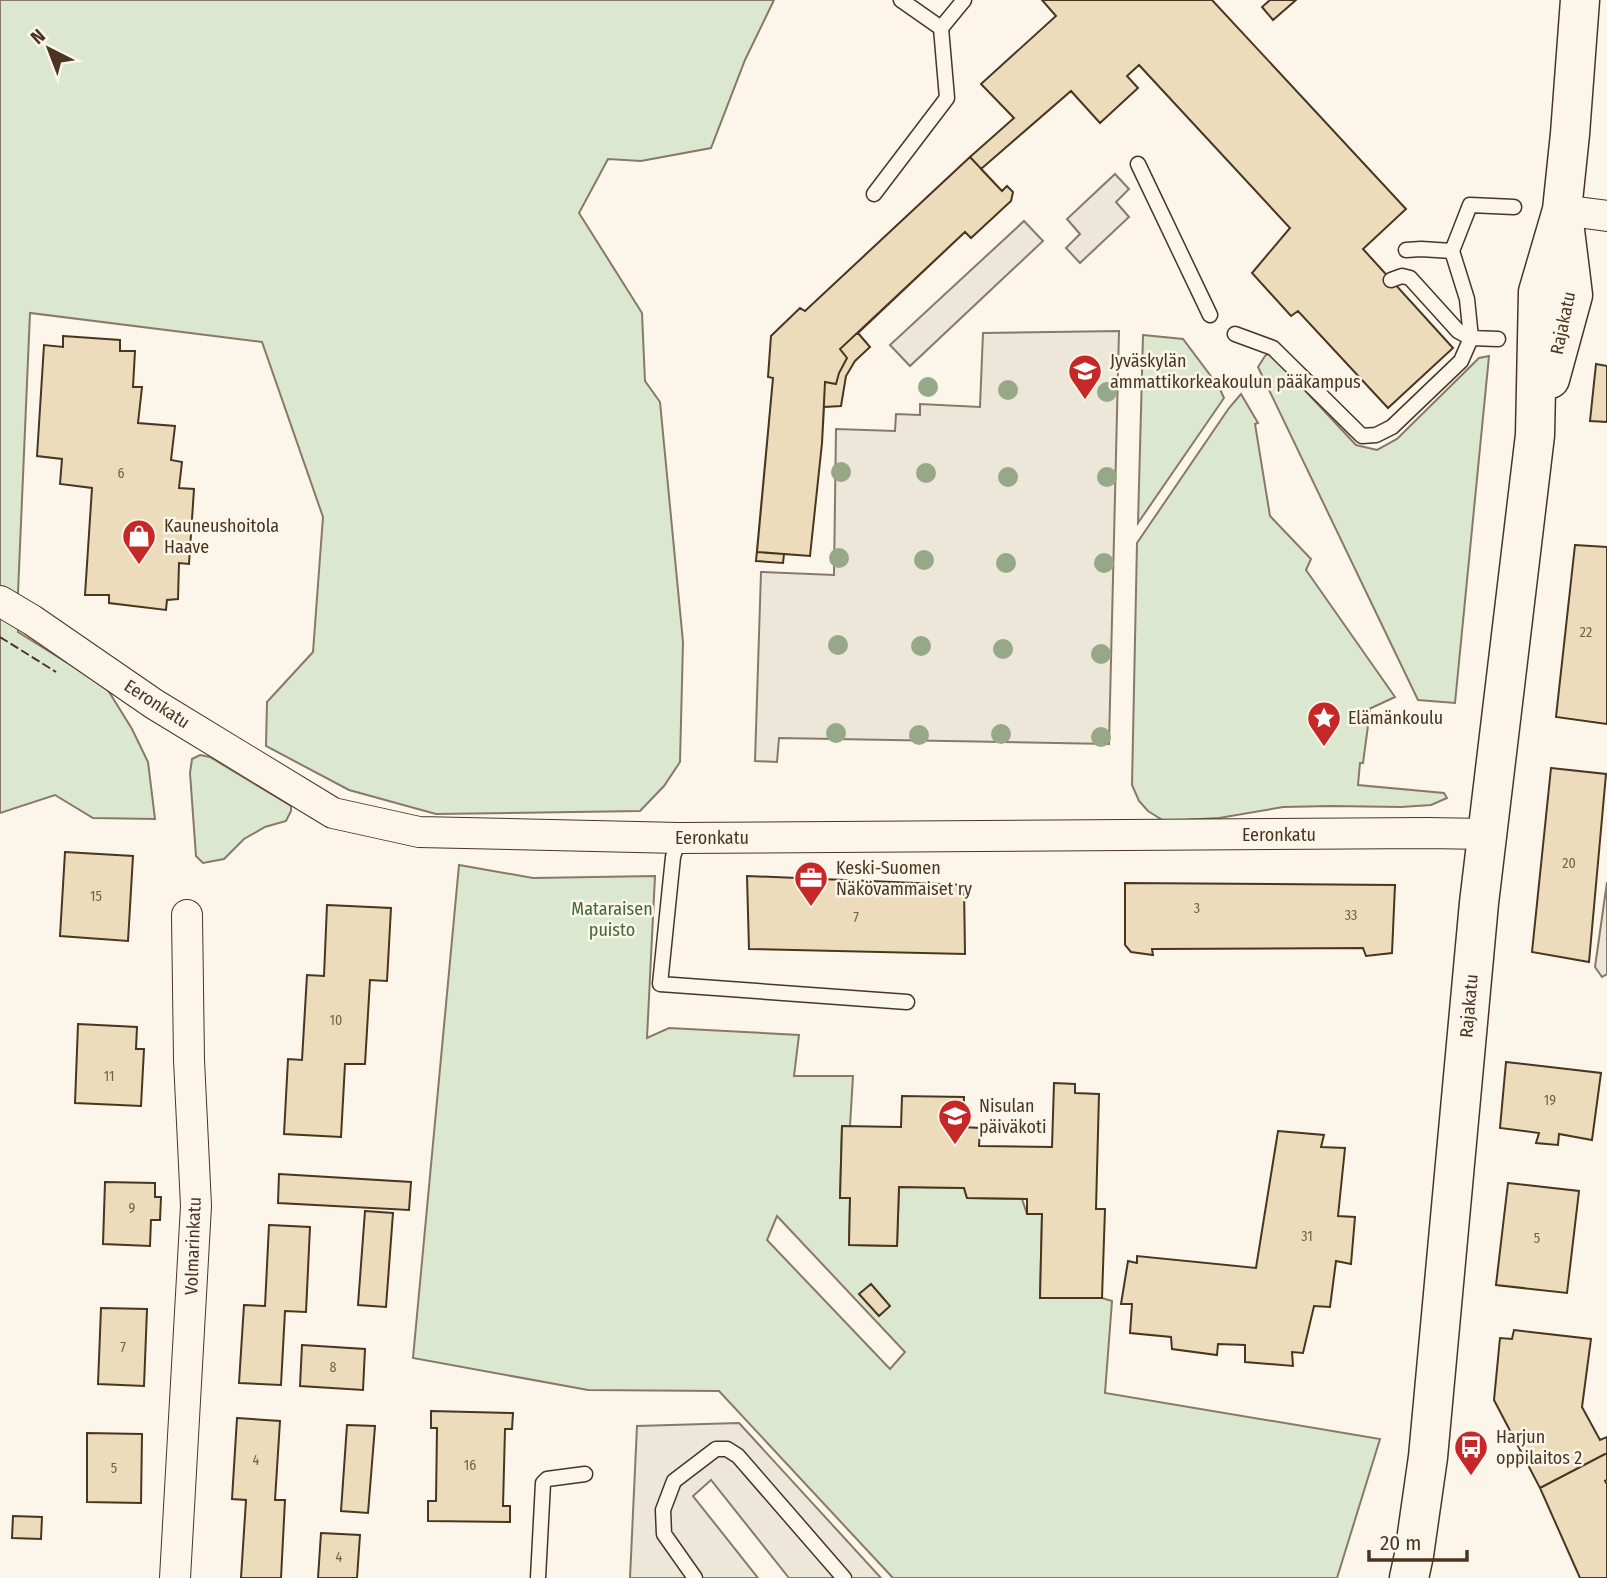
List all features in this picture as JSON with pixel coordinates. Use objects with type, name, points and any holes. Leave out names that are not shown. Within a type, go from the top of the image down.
[{"type":"main road","name":"Rajakatu","points":[[1409,1578],[1428,1457],[1479,903],[1535,435],[1573,295],[1562,210],[1580,0]]},
{"type":"street","points":[[1562,210],[1607,216]]},
{"type":"street","name":"Eeronkatu","points":[[0,601],[154,704],[334,813],[419,832],[679,838],[1487,834]]},
{"type":"street","name":"Volmarinkatu","points":[[175,1578],[196,1206],[189,1060],[187,915]]},
{"type":"lane","points":[[901,0],[942,28]]},
{"type":"lane","points":[[874,194],[947,98],[942,28],[964,0]]},
{"type":"lane","points":[[1138,164],[1210,315]]},
{"type":"lane","points":[[1235,334],[1273,348],[1362,436],[1376,435],[1392,427],[1461,360],[1471,338],[1467,299],[1452,251],[1470,205],[1514,208]]},
{"type":"lane","points":[[1406,250],[1452,251]]},
{"type":"lane","points":[[1391,280],[1402,276],[1410,278],[1458,331],[1471,338],[1498,339]]},
{"type":"lane","points":[[679,838],[673,857],[660,984],[907,1002]]},
{"type":"lane","points":[[695,1578],[664,1534],[663,1510],[674,1481],[716,1449],[727,1449],[738,1457],[844,1578]]},
{"type":"lane","points":[[538,1578],[543,1483],[547,1479],[585,1474]]},
{"type":"green space","points":[[0,0],[774,0],[745,60],[711,148],[641,161],[608,159],[579,213],[642,313],[645,381],[660,402],[683,642],[680,762],[664,786],[640,811],[436,814],[349,790],[266,746],[267,702],[313,652],[323,517],[262,342],[30,313],[18,632],[106,687],[132,729],[148,762],[155,819],[93,818],[55,795],[0,813]]},
{"type":"green space","points":[[1143,335],[1183,339],[1219,387],[1224,398],[1138,523]]},
{"type":"green space","points":[[1270,353],[1356,445],[1377,450],[1397,439],[1479,358],[1489,356],[1455,703],[1418,700],[1258,367]]},
{"type":"green space","points":[[1241,394],[1258,423],[1255,424],[1270,516],[1311,559],[1306,570],[1395,697],[1369,709],[1358,785],[1444,793],[1447,798],[1431,805],[1283,807],[1219,818],[1164,821],[1148,811],[1139,801],[1132,785],[1137,543]]},
{"type":"green space","points":[[200,755],[210,757],[291,806],[286,821],[265,827],[244,839],[224,859],[203,863],[196,856],[190,773],[192,759]]},
{"type":"green space","name":"Mataraisen puisto","points":[[459,865],[533,878],[655,876],[647,1038],[669,1028],[799,1035],[794,1076],[853,1076],[850,1126],[842,1126],[840,1198],[850,1198],[849,1245],[897,1246],[899,1187],[964,1188],[967,1198],[1022,1199],[1027,1214],[1042,1214],[1040,1297],[1102,1298],[1112,1301],[1105,1393],[1380,1439],[1337,1578],[893,1578],[719,1391],[588,1390],[413,1358]],"holes":[[[777,1216],[905,1352],[890,1369],[767,1240]]]},
{"type":"shaded area","points":[[1115,174],[1129,189],[1116,202],[1129,217],[1080,263],[1066,248],[1080,234],[1067,219]]},
{"type":"shaded area","points":[[1024,221],[1043,241],[910,366],[890,345]]},
{"type":"shaded area","points":[[1119,331],[1109,744],[779,738],[777,762],[755,761],[761,572],[834,575],[836,429],[895,431],[896,414],[920,415],[920,404],[980,407],[983,333]]},
{"type":"shaded area","points":[[1607,882],[1607,974],[1602,977],[1595,967]]},
{"type":"shaded area","points":[[739,1423],[881,1578],[789,1578],[711,1480],[693,1496],[758,1578],[630,1578],[637,1426]]},
{"type":"building","points":[[1042,0],[1212,0],[1406,209],[1363,249],[1453,348],[1388,408],[1298,311],[1291,316],[1252,273],[1290,228],[1139,65],[1127,76],[1138,88],[1100,123],[1071,91],[981,169],[1002,191],[1007,186],[1013,192],[1011,201],[971,238],[965,232],[858,333],[870,347],[855,361],[846,376],[841,406],[824,407],[810,556],[757,552],[773,378],[768,377],[771,336],[800,308],[805,311],[1014,118],[981,84],[1056,16]]},
{"type":"building","points":[[1270,0],[1296,0],[1273,20],[1262,7]]},
{"type":"building","points":[[970,157],[1002,191],[1007,186],[1013,192],[1011,201],[971,238],[965,232],[840,349],[847,358],[836,384],[825,382],[822,443],[810,556],[784,554],[783,563],[756,561],[773,378],[768,377],[771,336],[800,308],[805,311]]},
{"type":"building","points":[[63,336],[120,340],[120,351],[135,351],[133,387],[142,387],[138,423],[175,426],[171,460],[182,462],[179,488],[194,489],[189,564],[179,563],[178,599],[167,600],[166,610],[109,603],[109,595],[85,595],[92,488],[60,484],[62,459],[37,456],[44,345],[63,347]]},
{"type":"building","points":[[1596,364],[1607,366],[1607,422],[1590,421]]},
{"type":"building","points":[[1575,545],[1607,547],[1607,724],[1556,717]]},
{"type":"building","points":[[1551,768],[1606,774],[1589,962],[1532,952]]},
{"type":"building","points":[[65,852],[133,856],[128,941],[60,936]]},
{"type":"building","points":[[747,876],[964,885],[965,954],[749,949]]},
{"type":"building","points":[[1125,883],[1395,885],[1392,953],[1366,956],[1363,948],[1152,949],[1153,955],[1131,952],[1125,945]]},
{"type":"building","points":[[327,905],[391,908],[387,981],[370,980],[365,1064],[345,1064],[341,1137],[284,1134],[288,1059],[302,1060],[307,975],[324,976]]},
{"type":"building","points":[[78,1024],[137,1027],[136,1049],[144,1049],[141,1106],[75,1103]]},
{"type":"building","points":[[1506,1062],[1601,1073],[1592,1140],[1559,1134],[1558,1145],[1536,1143],[1539,1133],[1500,1128]]},
{"type":"building","points":[[1054,1083],[1075,1084],[1075,1093],[1099,1094],[1096,1209],[1105,1209],[1102,1298],[1040,1298],[1042,1214],[1027,1214],[1027,1199],[967,1198],[964,1188],[899,1187],[897,1246],[849,1245],[850,1198],[840,1198],[842,1126],[901,1127],[902,1096],[964,1097],[963,1127],[980,1128],[979,1146],[1052,1147]]},
{"type":"building","points":[[1278,1131],[1324,1135],[1321,1147],[1345,1148],[1338,1216],[1355,1217],[1351,1264],[1336,1261],[1330,1307],[1314,1306],[1303,1353],[1292,1352],[1293,1366],[1245,1362],[1245,1345],[1218,1344],[1217,1355],[1172,1349],[1171,1337],[1130,1333],[1132,1304],[1121,1304],[1128,1261],[1137,1263],[1137,1256],[1256,1268]]},
{"type":"building","points":[[279,1174],[411,1182],[409,1210],[278,1203]]},
{"type":"building","points":[[105,1182],[155,1183],[155,1197],[161,1197],[160,1220],[151,1220],[150,1246],[103,1244]]},
{"type":"building","points":[[1508,1183],[1579,1191],[1567,1293],[1496,1285]]},
{"type":"building","points":[[365,1211],[393,1213],[386,1307],[358,1305]]},
{"type":"building","points":[[269,1225],[310,1227],[306,1312],[285,1311],[281,1385],[239,1383],[244,1305],[265,1306]]},
{"type":"building","points":[[871,1284],[890,1306],[879,1316],[859,1294]]},
{"type":"building","points":[[101,1308],[147,1309],[144,1386],[98,1384]]},
{"type":"building","points":[[1514,1330],[1591,1339],[1582,1407],[1600,1440],[1607,1437],[1607,1453],[1540,1488],[1494,1400],[1500,1338],[1512,1339]]},
{"type":"building","points":[[302,1345],[365,1349],[363,1390],[300,1386]]},
{"type":"building","points":[[431,1411],[513,1413],[512,1429],[505,1429],[503,1506],[510,1506],[510,1522],[428,1521],[428,1501],[436,1501],[437,1428],[431,1428]]},
{"type":"building","points":[[237,1418],[280,1421],[275,1500],[285,1500],[281,1578],[241,1578],[246,1500],[232,1499]]},
{"type":"building","points":[[347,1425],[375,1426],[368,1513],[341,1511]]},
{"type":"building","points":[[87,1433],[142,1434],[141,1503],[87,1502]]},
{"type":"building","points":[[1607,1453],[1607,1578],[1580,1578],[1540,1488]]},
{"type":"building","points":[[13,1516],[42,1517],[41,1539],[12,1538]]},
{"type":"building","points":[[321,1533],[360,1535],[357,1578],[318,1578]]},
{"type":"fence","points":[[0,637],[56,672]]},
{"type":"place","name":"Jyväskylän ammattikorkeakoulun pääkampus","points":[[1085,401]]},
{"type":"place","name":"Kauneushoitola Haave","points":[[139,566]]},
{"type":"place","name":"Elämänkoulu","points":[[1324,748]]},
{"type":"place","name":"Keski-Suomen Näkövammaiset ry","points":[[811,908]]},
{"type":"place","name":"Nisulan päiväkoti","points":[[955,1146]]},
{"type":"place","name":"Harjun oppilaitos 2","points":[[1471,1477]]}]
